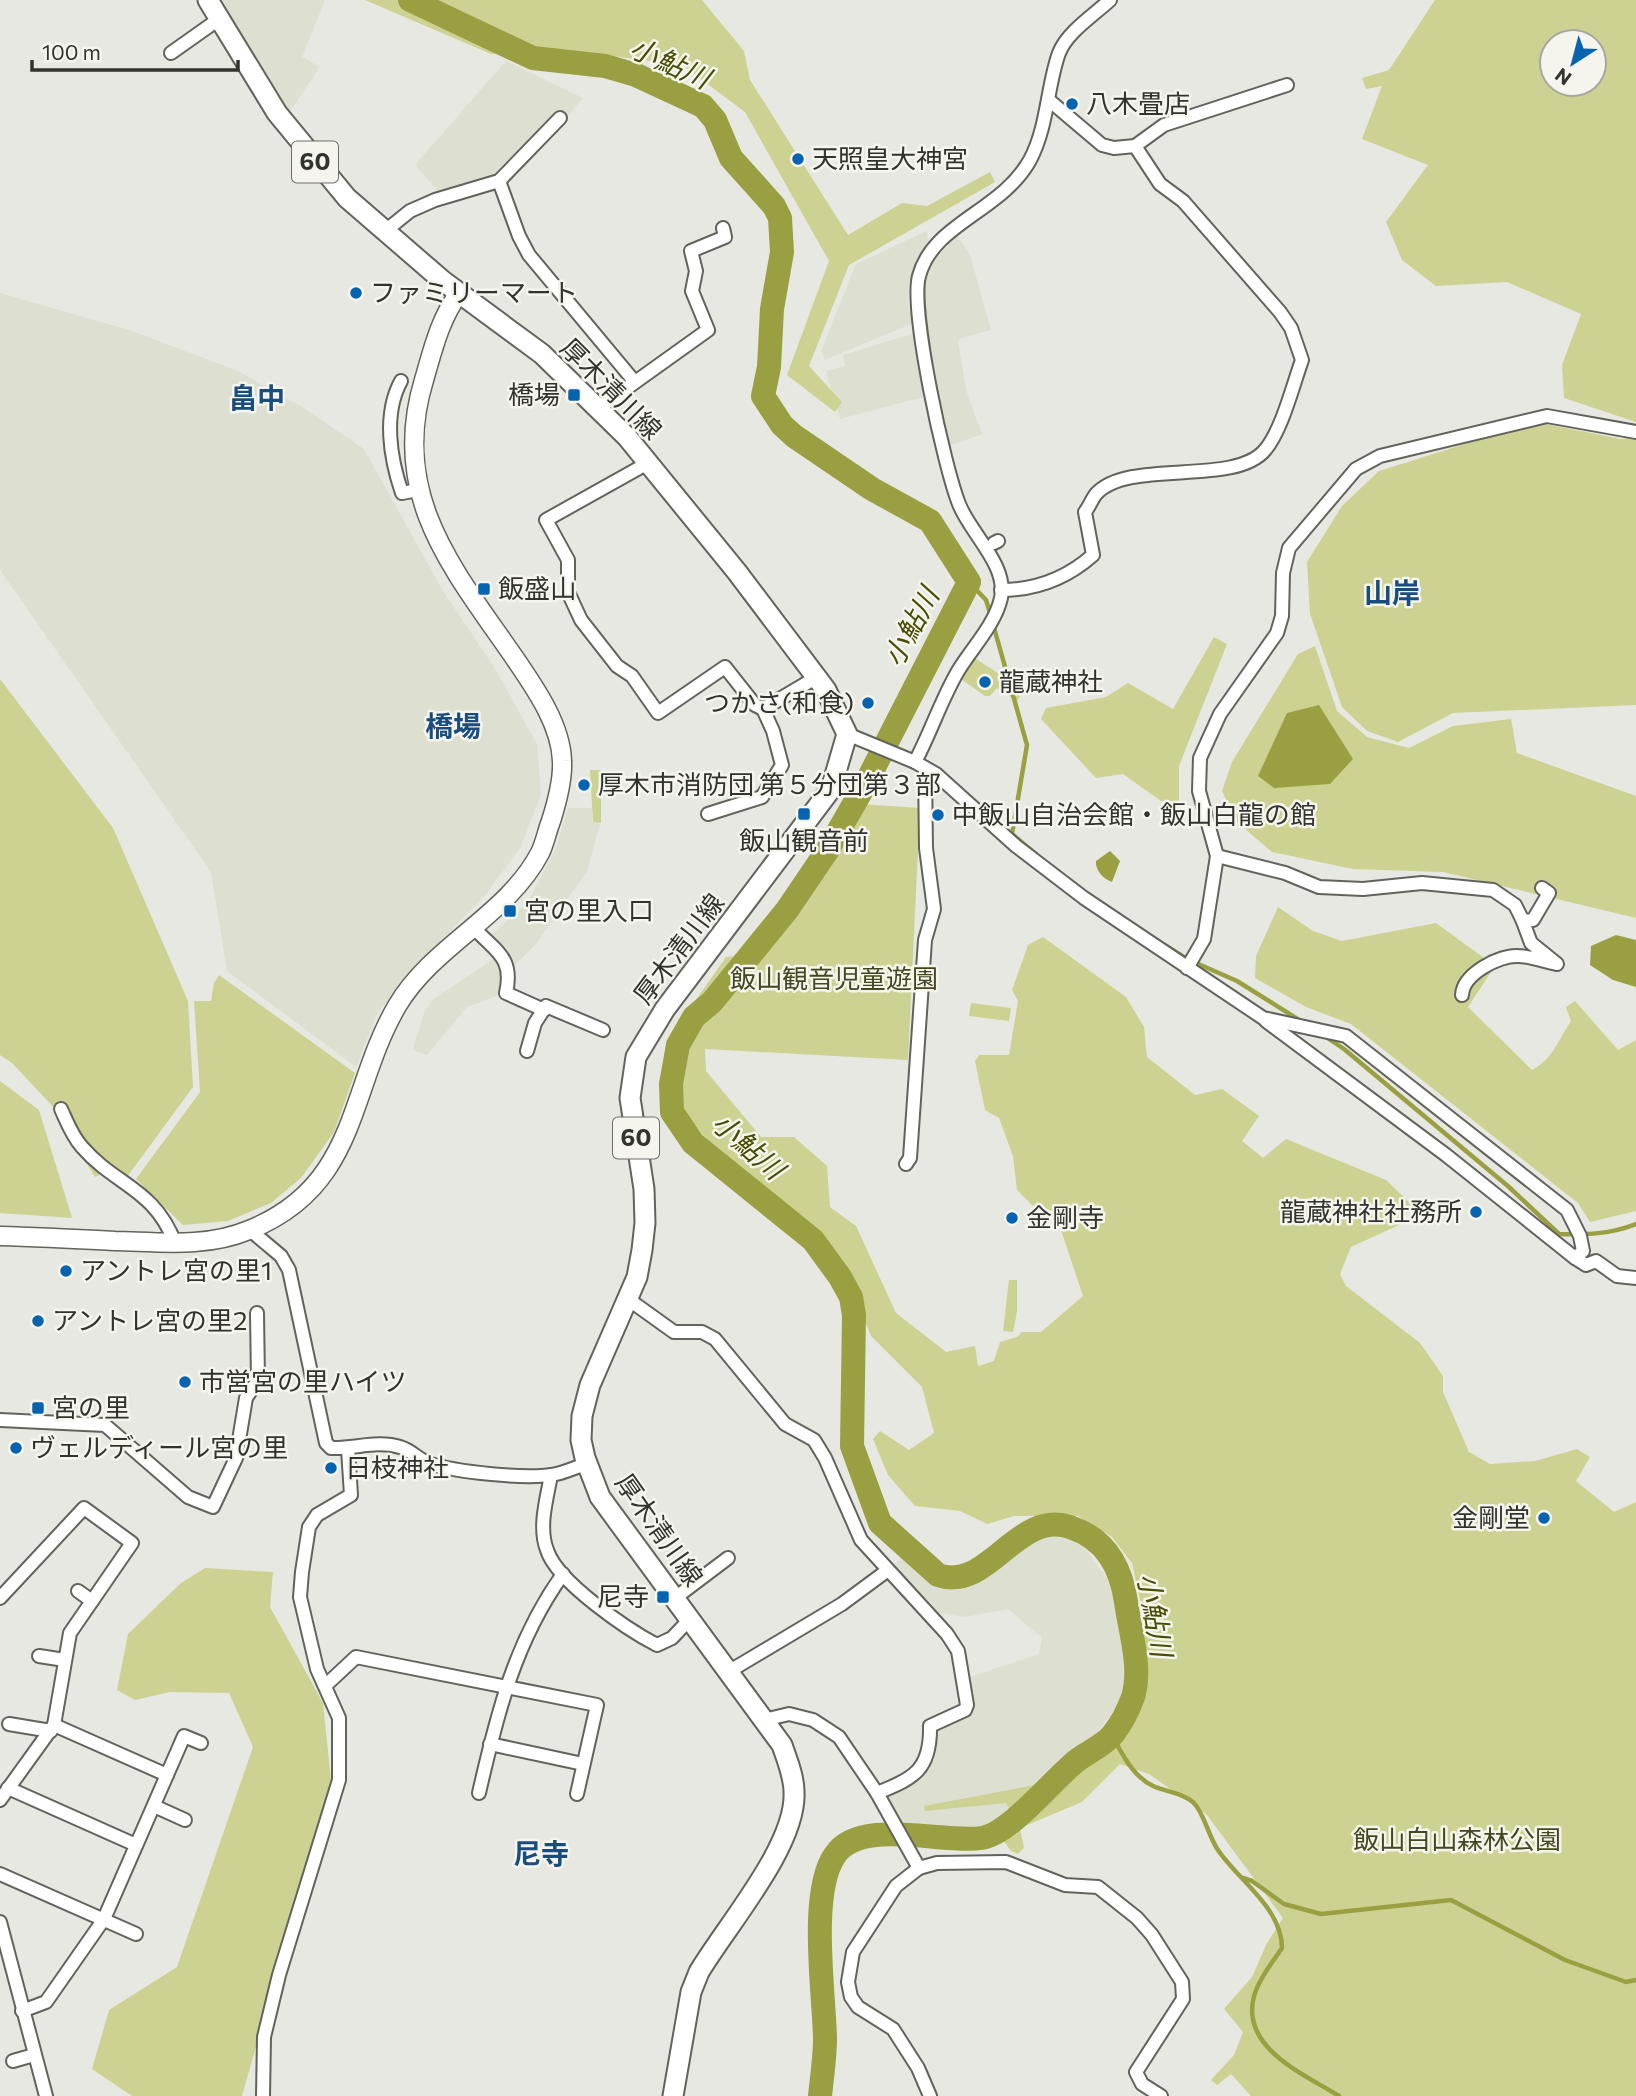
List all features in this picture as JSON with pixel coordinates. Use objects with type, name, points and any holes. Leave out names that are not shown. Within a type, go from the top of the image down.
[{"type":"main road","name":"厚木清川線","points":[[208,0],[276,113],[307,153],[347,198],[384,232],[459,293],[542,354],[599,408],[648,463],[817,677],[854,737],[831,789],[665,1009],[636,1057],[630,1098],[644,1189],[645,1223],[637,1277],[590,1385],[582,1416],[581,1440],[586,1464],[610,1512],[782,1745],[794,1792],[793,1816],[783,1843],[699,1972],[691,1992],[673,2096]]},
{"type":"street","points":[[906,1164],[911,1158],[925,940],[934,909],[915,763],[957,672],[991,620],[1001,598],[996,569],[960,506],[952,482],[916,298],[919,276],[936,243],[998,199],[1018,178],[1031,158],[1050,101],[1059,54],[1064,45],[1110,0]]},
{"type":"street","points":[[171,53],[219,19]]},
{"type":"street","points":[[1050,101],[1102,145],[1114,148],[1135,146],[1164,125],[1287,85]]},
{"type":"street","points":[[384,232],[410,211],[435,200],[499,181],[559,118]]},
{"type":"street","points":[[1001,590],[1021,590],[1063,576],[1093,555],[1085,512],[1099,492],[1133,478],[1232,467],[1257,456],[1273,436],[1302,360],[1291,328],[1280,312],[1183,201],[1160,184],[1135,146]]},
{"type":"street","points":[[499,181],[519,236],[530,255],[634,382]]},
{"type":"street","points":[[599,408],[708,330],[692,291],[696,271],[691,251],[725,235]]},
{"type":"street","points":[[0,1236],[175,1243],[212,1240],[250,1230],[288,1208],[315,1184],[330,1165],[352,1126],[398,1006],[442,954],[522,879],[540,852],[557,802],[562,760],[555,728],[534,686],[443,552],[428,522],[418,490],[414,457],[420,391],[447,309],[459,293]]},
{"type":"street","points":[[401,381],[391,399],[394,471],[402,493],[418,490]]},
{"type":"street","points":[[1187,968],[1203,939],[1217,856],[1199,791],[1200,758],[1220,714],[1277,633],[1282,616],[1283,573],[1289,548],[1356,469],[1380,456],[1547,415],[1636,432]]},
{"type":"street","points":[[648,463],[546,520],[568,560],[568,592],[581,620],[617,666],[632,676],[658,713],[724,667],[755,705],[763,709],[773,731],[782,765],[762,797],[708,814]]},
{"type":"street","points":[[763,709],[817,677]]},
{"type":"street","points":[[854,737],[936,774],[1035,861],[1263,1018],[1446,1155],[1575,1258],[1586,1265],[1596,1261],[1617,1276],[1636,1278]]},
{"type":"street","points":[[1217,856],[1285,873],[1319,887],[1363,889],[1422,883],[1493,890],[1515,905],[1531,943],[1557,964],[1519,956],[1504,957],[1471,975],[1462,988],[1462,995]]},
{"type":"street","points":[[1522,919],[1533,920],[1549,893],[1542,888]]},
{"type":"street","points":[[473,927],[508,965],[510,974],[506,993],[544,1010]]},
{"type":"street","points":[[527,1051],[535,1023],[546,1006],[603,1030]]},
{"type":"street","points":[[1263,1018],[1346,1036],[1567,1210],[1580,1236],[1583,1251],[1575,1258]]},
{"type":"street","points":[[61,1109],[81,1146],[152,1202],[168,1224],[175,1243]]},
{"type":"street","points":[[250,1230],[281,1256],[289,1270],[326,1443],[331,1448],[348,1449],[382,1444],[400,1447],[424,1462],[439,1466],[530,1477],[551,1475],[586,1464]]},
{"type":"street","points":[[628,1299],[674,1332],[702,1332],[715,1339],[785,1424],[814,1440],[830,1468],[861,1540],[947,1634],[958,1651],[967,1705],[965,1710],[930,1726],[931,1749],[920,1771],[878,1795]]},
{"type":"street","points":[[0,1420],[105,1425],[188,1497],[212,1512],[236,1458],[246,1398],[258,1380],[254,1348],[257,1313]]},
{"type":"street","points":[[263,2096],[264,2037],[339,1780],[339,1718],[317,1669],[300,1597],[309,1527],[317,1515],[351,1495],[348,1449]]},
{"type":"street","points":[[551,1475],[543,1520],[547,1551],[562,1574],[615,1619],[657,1645],[672,1638],[689,1620]]},
{"type":"street","points":[[0,1598],[84,1508],[132,1543],[70,1633],[52,1728],[0,1800]]},
{"type":"street","points":[[675,1598],[728,1558]]},
{"type":"street","points":[[728,1672],[842,1604],[888,1570]]},
{"type":"street","points":[[479,1793],[506,1686],[519,1648],[562,1574]]},
{"type":"street","points":[[78,1591],[92,1601]]},
{"type":"street","points":[[39,1656],[65,1660]]},
{"type":"street","points":[[326,1685],[356,1657],[597,1704],[578,1794]]},
{"type":"street","points":[[764,1720],[789,1714],[823,1725],[839,1737],[878,1795],[917,1863]]},
{"type":"street","points":[[9,1724],[52,1728],[167,1775]]},
{"type":"street","points":[[22,2011],[46,2002],[104,1919],[184,1737],[201,1743]]},
{"type":"street","points":[[490,1744],[583,1764]]},
{"type":"street","points":[[8,1788],[136,1845]]},
{"type":"street","points":[[154,1806],[184,1820]]},
{"type":"street","points":[[930,2096],[918,2068],[893,2029],[858,2007],[851,1997],[848,1982],[853,1952],[896,1886],[917,1863],[1006,1862],[1065,1885],[1098,1887],[1137,1918],[1184,1988],[1183,1999],[1136,2072],[1142,2084],[1161,2096]]},
{"type":"street","points":[[0,1874],[136,1934]]},
{"type":"street","points":[[0,1922],[7,1982],[22,2011],[46,2096]]},
{"type":"street","points":[[13,2061],[34,2055]]},
{"type":"shaded area","points":[[218,0],[325,0],[302,57],[320,67],[288,114]]},
{"type":"shaded area","points":[[506,61],[583,98],[564,121],[492,182],[441,194],[415,165]]},
{"type":"shaded area","points":[[927,231],[928,241],[916,262],[909,283],[908,302],[913,323],[825,360],[821,351],[856,264]]},
{"type":"shaded area","points":[[955,232],[970,255],[991,330],[961,338],[958,343],[967,393],[982,434],[949,446],[921,306],[921,288],[934,254]]},
{"type":"shaded area","points":[[0,293],[129,330],[238,371],[299,405],[364,449],[443,591],[496,670],[537,744],[541,795],[520,848],[486,894],[404,979],[377,1014],[356,1067],[227,971],[211,872],[0,570]]},
{"type":"shaded area","points":[[915,333],[925,394],[923,397],[840,419],[826,371],[845,366],[843,355]]},
{"type":"shaded area","points":[[1319,705],[1353,759],[1330,784],[1274,788],[1258,776],[1287,713]]},
{"type":"shaded area","points":[[568,808],[592,808],[592,822],[600,824],[587,871],[536,944],[514,966],[511,965],[487,939],[528,902],[556,848]]},
{"type":"shaded area","points":[[1110,851],[1120,861],[1112,882],[1100,874],[1096,864],[1096,861]]},
{"type":"shaded area","points":[[1616,935],[1636,940],[1636,987],[1613,980],[1590,965],[1591,946]]},
{"type":"shaded area","points":[[495,958],[507,970],[502,994],[467,1007],[427,1055],[413,1050],[424,1013],[434,999]]},
{"type":"shaded area","points":[[1046,1534],[1068,1534],[1081,1543],[1118,1593],[1125,1649],[1120,1701],[1089,1744],[1014,1805],[992,1830],[954,1836],[913,1834],[901,1828],[885,1799],[887,1793],[923,1773],[935,1749],[933,1730],[937,1724],[973,1711],[967,1678],[1039,1654],[1042,1638],[1008,1609],[965,1617],[933,1612],[891,1566],[904,1557],[940,1588],[957,1590],[1018,1548]]},
{"type":"green space","points":[[365,0],[702,0],[744,51],[750,80],[848,235],[902,203],[927,206],[990,172],[995,182],[849,265],[809,366],[842,402],[835,412],[787,375],[829,261],[745,112],[682,65],[596,54],[491,54]]},
{"type":"green space","points":[[1435,0],[1636,0],[1636,422],[1564,398],[1562,365],[1581,314],[1507,282],[1436,286],[1402,260],[1386,222],[1428,165],[1362,139],[1382,86],[1366,89],[1362,78],[1389,70]]},
{"type":"green space","points":[[1535,422],[1621,439],[1636,437],[1636,705],[1453,713],[1398,742],[1367,731],[1342,707],[1310,614],[1307,562],[1342,506],[1379,471]]},
{"type":"green space","points":[[1214,637],[1227,644],[1179,766],[1179,803],[1161,801],[1123,774],[1096,778],[1041,719],[1046,708],[1106,697],[1128,683],[1173,709]]},
{"type":"green space","points":[[1315,646],[1337,711],[1367,737],[1409,748],[1453,726],[1511,719],[1517,753],[1636,796],[1636,918],[1443,872],[1353,869],[1272,852],[1237,822],[1222,791],[1232,762],[1298,654]]},
{"type":"green space","points":[[973,657],[1024,690],[1017,701],[997,688],[990,696],[985,696],[961,679]]},
{"type":"green space","points":[[0,679],[113,828],[188,1001],[193,1087],[124,1181],[112,1169],[95,1177],[80,1152],[74,1129],[12,1063],[0,1055]]},
{"type":"green space","points":[[590,770],[601,770],[601,823],[593,822]]},
{"type":"green space","points":[[860,804],[920,808],[908,1060],[705,1049],[706,1071],[761,1137],[794,1137],[827,1166],[830,1207],[856,1226],[896,1313],[946,1352],[975,1346],[978,1366],[994,1361],[1000,1342],[1017,1337],[1022,1332],[1041,1332],[1083,1296],[1055,1212],[1032,1205],[1017,1190],[1013,1156],[999,1118],[985,1110],[975,1061],[979,1055],[1009,1055],[1018,1001],[1012,990],[1028,945],[1043,937],[1126,997],[1144,1027],[1147,1057],[1195,1095],[1222,1089],[1259,1116],[1242,1141],[1263,1158],[1286,1139],[1386,1180],[1412,1205],[1399,1225],[1351,1247],[1340,1274],[1346,1286],[1420,1343],[1443,1376],[1443,1392],[1469,1452],[1490,1464],[1535,1461],[1577,1449],[1590,1457],[1576,1481],[1614,1512],[1636,1502],[1636,2096],[1251,2096],[1231,2074],[1217,2085],[1211,2080],[1234,2055],[1243,2032],[1224,2009],[1252,1977],[1267,1943],[1283,1918],[1207,1815],[1149,1774],[1120,1764],[1082,1802],[1020,1828],[1024,1848],[1018,1854],[1011,1851],[1003,1840],[1014,1817],[1006,1803],[925,1811],[924,1806],[1056,1781],[1102,1736],[1130,1697],[1145,1622],[1132,1563],[1112,1537],[1078,1516],[1014,1516],[987,1524],[960,1511],[915,1506],[888,1475],[873,1439],[880,1431],[909,1450],[934,1433],[922,1387],[871,1336],[843,1266],[739,1181],[662,1083],[667,1041],[726,957],[758,954]]},
{"type":"green space","points":[[1278,907],[1313,931],[1342,941],[1436,923],[1495,966],[1468,1007],[1532,1070],[1554,1049],[1571,1021],[1566,1007],[1575,1001],[1618,1050],[1636,1040],[1636,1211],[1590,1222],[1578,1203],[1351,1024],[1306,1007],[1255,978],[1256,956]]},
{"type":"green space","points":[[219,975],[355,1073],[334,1132],[301,1178],[271,1203],[228,1221],[183,1225],[136,1179],[200,1092],[194,1001],[211,1001],[214,983]]},
{"type":"green space","points":[[971,1003],[1011,1008],[1009,1021],[969,1016]]},
{"type":"green space","points":[[0,1081],[39,1110],[72,1218],[0,1213]]},
{"type":"green space","points":[[1009,1280],[1017,1280],[1017,1312],[1013,1332],[1003,1331]]},
{"type":"green space","points":[[205,1568],[273,1572],[270,1607],[323,1703],[331,1780],[242,2096],[132,2096],[92,2069],[109,2010],[177,1967],[253,1747],[229,1693],[170,1692],[135,1700],[117,1690],[128,1634],[181,1583]]},
{"type":"waterway","name":"小鮎川","points":[[410,0],[533,58],[605,66],[636,75],[703,106],[715,120],[731,158],[774,206],[780,218],[782,252],[772,309],[769,367],[763,396],[782,425],[794,436],[872,489],[930,521],[969,582],[866,783],[827,851],[787,910],[712,1002],[694,1017],[678,1045],[671,1084],[672,1112],[693,1143],[813,1240],[851,1297],[854,1315],[852,1446],[880,1523],[938,1575],[956,1577],[972,1573],[1034,1529],[1051,1525],[1070,1527],[1083,1532],[1110,1556],[1120,1577],[1134,1650],[1135,1686],[1127,1711],[1110,1738],[1075,1762],[1017,1817],[993,1834],[966,1839],[903,1834],[863,1837],[847,1844],[835,1855],[827,1872],[820,1917],[825,2038],[820,2096]]},
{"type":"waterway","points":[[969,582],[986,600],[991,616]]},
{"type":"waterway","points":[[993,624],[1027,745],[1012,834],[1036,854]]},
{"type":"waterway","points":[[1163,944],[1187,959],[1237,981],[1304,1023]]},
{"type":"waterway","points":[[1323,1035],[1344,1049],[1509,1187],[1559,1234],[1598,1233],[1636,1224]]},
{"type":"waterway","points":[[1112,1736],[1139,1777],[1193,1802],[1218,1850],[1267,1907],[1275,1920],[1282,1948],[1262,1977],[1254,1996],[1252,2014],[1256,2030],[1278,2057],[1339,2096]]},
{"type":"waterway","points":[[1243,1878],[1252,1881],[1284,1904],[1321,1914],[1451,1900],[1565,1960],[1626,1982],[1636,1980]]},
{"type":"place","name":"八木畳店","points":[[1072,104]]},
{"type":"place","name":"天照皇大神宮","points":[[798,159]]},
{"type":"place","name":"ファミリーマート","points":[[356,293]]},
{"type":"place","name":"橋場","points":[[574,395]]},
{"type":"place","name":"飯盛山","points":[[484,589]]},
{"type":"place","name":"龍蔵神社","points":[[985,682]]},
{"type":"place","name":"つかさ(和食)","points":[[868,703]]},
{"type":"place","name":"厚木市消防団 第５分団第３部","points":[[584,785]]},
{"type":"place","name":"飯山観音前","points":[[804,814]]},
{"type":"place","name":"中飯山自治会館・飯山白龍の館","points":[[938,815]]},
{"type":"place","name":"宮の里入口","points":[[510,911]]},
{"type":"place","name":"龍蔵神社社務所","points":[[1476,1212]]},
{"type":"place","name":"金剛寺","points":[[1012,1218]]},
{"type":"place","name":"アントレ宮の里1","points":[[66,1271]]},
{"type":"place","name":"アントレ宮の里2","points":[[38,1321]]},
{"type":"place","name":"市営宮の里ハイツ","points":[[185,1382]]},
{"type":"place","name":"宮の里","points":[[38,1408]]},
{"type":"place","name":"ヴェルディール宮の里","points":[[16,1448]]},
{"type":"place","name":"日枝神社","points":[[331,1468]]},
{"type":"place","name":"金剛堂","points":[[1544,1518]]},
{"type":"place","name":"尼寺","points":[[663,1597]]},
{"type":"district","name":"畠中","points":[[257,398]]},
{"type":"district","name":"山岸","points":[[1392,593]]},
{"type":"district","name":"橋場","points":[[453,726]]},
{"type":"district","name":"尼寺","points":[[541,1854]]},
{"type":"park label","name":"飯山観音児童遊園","points":[[834,979]]},
{"type":"park label","name":"飯山白山森林公園","points":[[1457,1840]]}]
